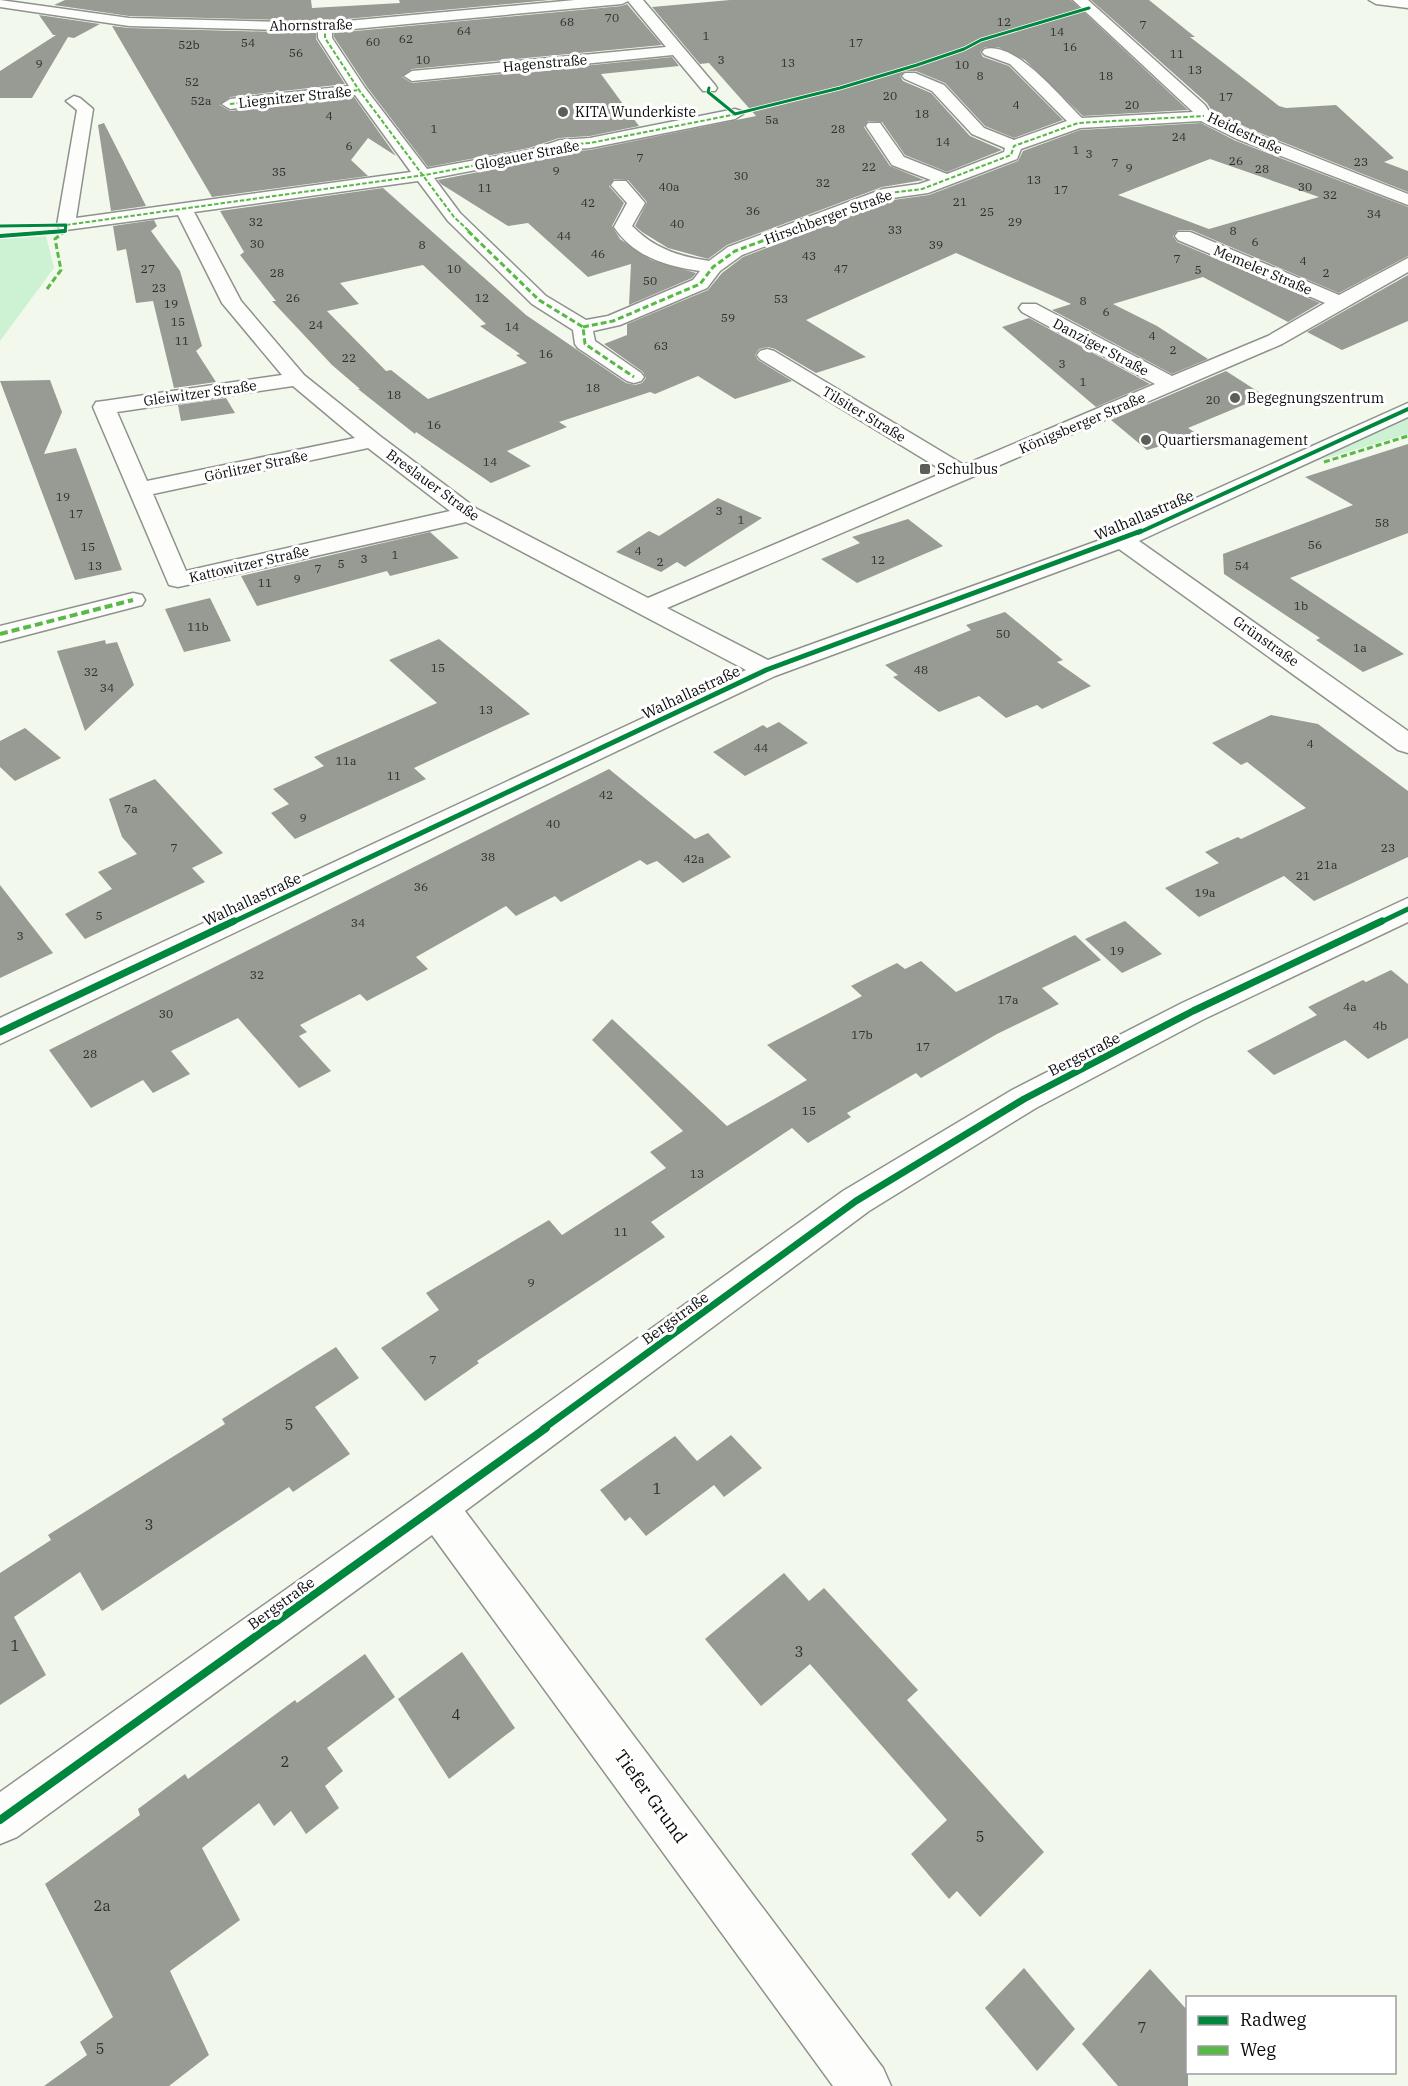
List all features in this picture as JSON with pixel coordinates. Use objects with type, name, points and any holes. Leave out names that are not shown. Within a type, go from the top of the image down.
[{"type":"street","name":"Ahornstraße","points":[[0,3],[129,22],[325,27],[622,0]]},
{"type":"street","points":[[636,0],[709,88]]},
{"type":"street","name":"Heidestraße","points":[[1080,0],[1199,108],[1204,116],[1243,135],[1408,200]]},
{"type":"street","points":[[1376,0],[1408,4]]},
{"type":"street","points":[[345,9],[348,26]]},
{"type":"street","points":[[325,27],[325,38],[359,90],[425,175],[454,217],[539,300],[583,327],[585,344],[634,377]]},
{"type":"street","name":"Hagenstraße","points":[[412,76],[678,50]]},
{"type":"street","points":[[990,52],[1014,61],[1078,123]]},
{"type":"street","points":[[910,76],[938,88],[978,131],[1014,146]]},
{"type":"street","name":"Liegnitzer Straße","points":[[231,104],[359,90]]},
{"type":"street","points":[[74,101],[86,109],[66,225],[425,175]]},
{"type":"street","name":"Glogauer Straße","points":[[425,175],[534,154],[560,145],[590,143],[735,114]]},
{"type":"street","name":"Hirschberger Straße","points":[[583,327],[613,321],[700,284],[713,267],[735,251],[889,193],[922,189],[948,180],[1011,155],[1014,146],[1078,123],[1204,116]]},
{"type":"street","points":[[874,126],[898,160],[948,180]]},
{"type":"street","points":[[620,185],[636,203],[623,227],[639,245],[669,261],[713,267]]},
{"type":"street","name":"Breslauer Straße","points":[[183,208],[232,303],[297,379],[372,441],[469,514],[766,670]]},
{"type":"street","name":"Memeler Straße","points":[[1184,236],[1341,303]]},
{"type":"street","name":"Königsberger Straße","points":[[649,607],[1275,340],[1408,264]]},
{"type":"street","name":"Danziger Straße","points":[[1029,308],[1173,385]]},
{"type":"street","name":"Tilsiter Straße","points":[[767,355],[962,473]]},
{"type":"street","name":"Gleiwitzer Straße","points":[[104,407],[297,379]]},
{"type":"street","name":"Kattowitzer Straße","points":[[104,407],[178,580],[469,514]]},
{"type":"street","name":"Walhallastraße","points":[[0,1032],[766,670],[1122,540],[1408,410]]},
{"type":"street","name":"Görlitzer Straße","points":[[139,490],[372,441]]},
{"type":"street","name":"Grünstraße","points":[[1122,540],[1408,744]]},
{"type":"street","points":[[0,633],[133,600]]},
{"type":"street","name":"Bergstraße","points":[[0,1820],[437,1507],[856,1201],[1024,1099],[1193,1011],[1408,909]]},
{"type":"street","name":"Tiefer Grund","points":[[437,1507],[865,2086]]},
{"type":"green space","points":[[46,236],[54,268],[0,341],[0,239]]},
{"type":"green space","points":[[1408,419],[1408,434],[1317,461]]},
{"type":"building","points":[[65,0],[311,0],[312,8],[400,3],[399,0],[550,0],[325,21],[129,16],[54,5]]},
{"type":"building","points":[[730,0],[1071,0],[1188,110],[1083,116],[1025,60],[998,47],[985,47],[980,52],[983,57],[1009,66],[1063,120],[1014,138],[985,126],[945,83],[916,71],[905,71],[900,76],[903,81],[931,93],[970,136],[1002,150],[947,172],[905,155],[882,122],[868,121],[864,127],[890,166],[924,180],[882,187],[727,245],[708,259],[668,248],[642,232],[635,226],[647,202],[628,180],[614,179],[609,186],[624,203],[612,226],[620,239],[651,260],[696,273],[692,278],[629,305],[631,264],[588,277],[528,223],[508,226],[438,180],[534,161],[562,152],[590,150],[756,116],[709,63],[700,64],[652,7]]},
{"type":"building","points":[[1091,0],[1149,0],[1195,37],[1190,37],[1279,106],[1286,108],[1336,105],[1394,158],[1384,162],[1408,171],[1408,192],[1250,129],[1212,111],[1207,103]]},
{"type":"building","points":[[627,4],[662,45],[412,69],[402,77],[412,83],[672,57],[679,66],[601,74],[639,126],[590,136],[559,138],[529,148],[428,167],[367,87],[334,37],[334,33]]},
{"type":"building","points":[[39,15],[100,24],[74,38],[68,37],[32,98],[0,98],[0,71],[56,35],[53,35]]},
{"type":"building","points":[[112,26],[316,33],[316,39],[345,84],[230,97],[220,105],[230,111],[354,97],[396,156],[368,138],[351,160],[368,176],[212,197]]},
{"type":"building","points":[[104,123],[146,206],[111,211],[98,125]]},
{"type":"building","points":[[1201,123],[1236,141],[1408,207],[1408,256],[1339,293],[1191,230],[1178,230],[1173,236],[1177,242],[1320,303],[1288,322],[1203,277],[1113,304],[1157,326],[1208,359],[1172,374],[1052,310],[1071,304],[956,253],[806,320],[866,357],[816,373],[775,349],[768,347],[759,349],[755,355],[758,360],[792,381],[735,399],[698,376],[655,394],[650,392],[559,422],[567,427],[507,451],[531,466],[491,483],[416,432],[415,434],[358,389],[360,389],[332,365],[272,301],[276,301],[240,255],[244,252],[220,211],[383,188],[526,315],[626,383],[635,385],[642,383],[646,378],[643,372],[604,344],[627,335],[627,324],[708,290],[722,273],[743,257],[893,200],[929,195],[1018,161],[1023,151],[1080,130]],"holes":[[[1210,159],[1319,197],[1209,229],[1118,195]],[[423,265],[486,324],[480,326],[520,354],[516,355],[527,363],[428,399],[391,370],[386,371],[327,311],[359,304],[340,283]]]},
{"type":"building","points":[[154,220],[157,226],[151,231],[180,271],[202,346],[196,351],[216,382],[174,388],[153,301],[136,303],[126,249],[117,251],[113,226]]},
{"type":"building","points":[[1408,275],[1408,321],[1342,350],[1307,332]]},
{"type":"building","points":[[1029,318],[1150,384],[1096,407],[1002,327]]},
{"type":"building","points":[[1226,371],[1265,396],[1188,428],[1199,435],[1147,450],[1111,420]]},
{"type":"building","points":[[50,380],[62,412],[44,454],[76,448],[122,570],[75,580],[0,381]]},
{"type":"building","points":[[226,398],[235,413],[181,421],[178,405]]},
{"type":"building","points":[[1408,444],[1408,533],[1290,578],[1404,654],[1363,672],[1316,640],[1320,638],[1224,574],[1223,554],[1353,505],[1305,477]]},
{"type":"building","points":[[718,498],[762,518],[685,567],[677,562],[661,572],[616,552],[649,531],[659,536]]},
{"type":"building","points":[[908,519],[943,546],[857,583],[821,559],[860,543],[852,537]]},
{"type":"building","points":[[430,532],[459,558],[390,576],[387,571],[257,606],[241,576]]},
{"type":"building","points":[[210,598],[231,641],[184,652],[165,609]]},
{"type":"building","points":[[1005,612],[1063,660],[1057,662],[1091,686],[1042,709],[1037,705],[1006,718],[979,696],[939,712],[893,677],[898,675],[885,665],[971,630],[966,625]]},
{"type":"building","points":[[439,639],[530,714],[414,768],[426,779],[295,839],[271,813],[289,804],[273,789],[324,766],[314,757],[437,703],[389,660]]},
{"type":"building","points":[[105,640],[106,644],[117,642],[134,685],[85,731],[57,651]]},
{"type":"building","points":[[1271,715],[1318,724],[1408,791],[1408,857],[1314,901],[1284,876],[1199,917],[1165,888],[1219,863],[1205,852],[1238,837],[1241,839],[1306,808],[1247,762],[1241,765],[1212,743]]},
{"type":"building","points":[[779,722],[808,743],[745,776],[713,752],[763,725],[767,728]]},
{"type":"building","points":[[25,728],[61,758],[15,781],[0,767],[0,741]]},
{"type":"building","points":[[609,769],[695,839],[708,833],[731,857],[683,883],[657,861],[647,865],[640,860],[561,902],[555,896],[516,916],[506,906],[416,957],[428,969],[367,1001],[360,994],[300,1025],[307,1032],[299,1036],[331,1071],[299,1088],[238,1018],[171,1051],[190,1074],[153,1093],[143,1080],[91,1108],[49,1050]]},
{"type":"building","points":[[155,779],[223,853],[192,868],[205,882],[85,939],[65,914],[112,889],[98,872],[137,854],[122,837],[109,799]]},
{"type":"building","points":[[0,885],[53,953],[0,978]]},
{"type":"building","points":[[1125,921],[1162,954],[1122,973],[1085,939]]},
{"type":"building","points":[[1075,935],[1101,960],[1042,988],[1059,1004],[997,1034],[921,1078],[916,1073],[847,1113],[851,1117],[808,1143],[792,1128],[651,1222],[665,1237],[477,1361],[479,1363],[425,1401],[381,1348],[439,1310],[426,1293],[549,1220],[562,1235],[666,1168],[650,1152],[683,1131],[592,1040],[612,1019],[727,1126],[807,1080],[767,1045],[862,996],[851,986],[897,963],[905,969],[921,961],[956,992]]},
{"type":"building","points":[[1391,970],[1408,984],[1408,1038],[1368,1059],[1345,1040],[1274,1075],[1247,1051],[1317,1015],[1308,1007],[1363,980],[1366,982]]},
{"type":"building","points":[[336,1347],[359,1378],[315,1407],[350,1454],[293,1492],[289,1487],[102,1611],[80,1572],[14,1617],[46,1675],[0,1705],[0,1573],[51,1540],[48,1535],[225,1424],[222,1419]]},
{"type":"building","points":[[731,1435],[762,1468],[724,1497],[714,1485],[646,1536],[630,1517],[625,1521],[600,1490],[675,1436],[697,1461]]},
{"type":"building","points":[[784,1573],[809,1601],[824,1588],[918,1690],[907,1700],[1044,1852],[980,1917],[957,1891],[949,1899],[911,1854],[947,1820],[810,1664],[761,1706],[705,1639]]},
{"type":"building","points":[[462,1652],[515,1728],[449,1779],[398,1699]]},
{"type":"building","points":[[365,1654],[395,1697],[327,1748],[343,1771],[325,1786],[339,1808],[306,1834],[291,1811],[274,1826],[259,1803],[202,1848],[240,1920],[170,1971],[209,2055],[169,2086],[44,2086],[87,2055],[80,2042],[113,2017],[45,1884],[140,1815],[138,1809],[185,1774],[188,1779],[295,1700],[297,1703]]},
{"type":"building","points":[[1024,1968],[1075,2029],[1037,2071],[985,2008]]},
{"type":"building","points":[[1150,1969],[1186,2009],[1188,2086],[1118,2086],[1082,2044]]},
{"type":"marked path","points":[[325,27],[325,38],[359,90],[454,217],[539,300],[583,327],[585,344],[634,377]]},
{"type":"marked path","points":[[230,104],[359,90]]},
{"type":"marked path","points":[[66,225],[425,175],[534,154],[560,145],[590,143],[737,114]]},
{"type":"marked path","points":[[583,327],[613,321],[700,284],[713,267],[735,251],[889,193],[922,189],[1011,155],[1014,146],[1078,123],[1204,116]]},
{"type":"marked path","points":[[47,289],[61,270],[55,239],[65,231]]},
{"type":"marked path","points":[[1324,462],[1408,436]]},
{"type":"marked path","points":[[0,634],[133,600]]},
{"type":"cycle path","points":[[709,88],[708,92],[735,114],[840,88],[917,65],[964,49],[981,40],[1089,8]]},
{"type":"cycle path","points":[[0,226],[66,225],[65,231],[0,236]]},
{"type":"cycle path","points":[[0,1032],[766,670],[1122,540],[1408,409]]},
{"type":"cycle path","points":[[0,1820],[437,1507],[856,1201],[1024,1099],[1193,1011],[1408,909]]},
{"type":"place","name":"KITA Wunderkiste","points":[[563,112]]},
{"type":"place","name":"Begegnungszentrum","points":[[1235,398]]},
{"type":"place","name":"Quartiersmanagement","points":[[1146,440]]},
{"type":"place","name":"Schulbus","points":[[925,469]]}]
